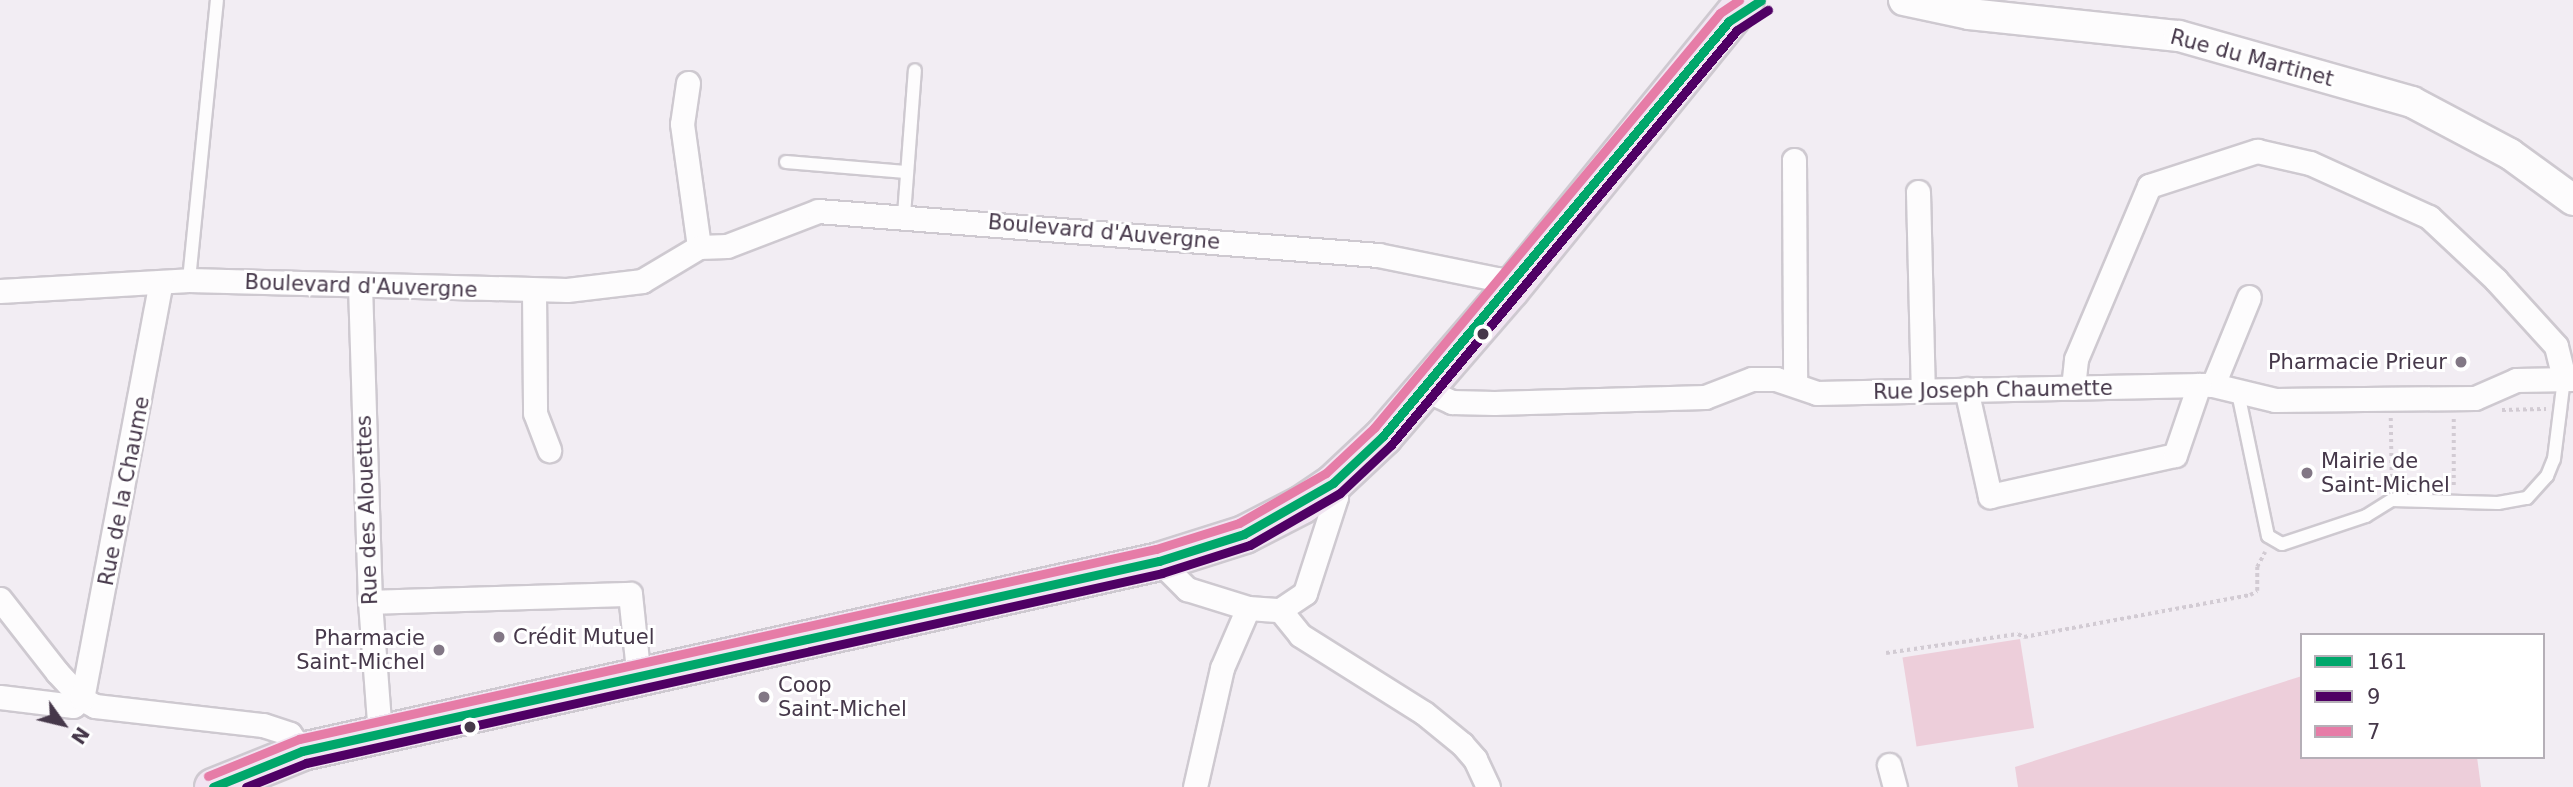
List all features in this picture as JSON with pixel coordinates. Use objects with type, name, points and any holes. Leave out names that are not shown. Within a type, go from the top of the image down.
[{"type":"main road","points":[[213,787],[302,751],[639,679],[1160,561],[1244,534],[1334,483],[1424,389],[1510,289],[1737,11],[1761,0]]},
{"type":"street","name":"Rue du Martinet","points":[[1904,0],[1969,15],[2179,36],[2412,102],[2510,154],[2573,200]]},
{"type":"street","points":[[688,83],[682,124],[699,247]]},
{"type":"street","points":[[2073,387],[2077,359],[2149,186],[2258,150],[2310,163],[2429,217],[2496,280],[2556,346],[2569,379]]},
{"type":"street","points":[[1794,160],[1794,384]]},
{"type":"street","points":[[1918,192],[1923,391]]},
{"type":"street","name":"Boulevard d'Auvergne","points":[[2,287],[189,280],[534,291],[642,281],[699,247],[727,246],[818,211],[904,215],[1378,255],[1497,279],[1510,289]]},
{"type":"street","name":"Rue de la Chaume","points":[[82,699],[161,282]]},
{"type":"street","name":"Rue des Alouettes","points":[[360,285],[370,602],[380,734]]},
{"type":"street","points":[[534,291],[535,413],[549,450]]},
{"type":"street","points":[[1966,389],[1990,496],[2175,455],[2249,297]]},
{"type":"street","name":"Rue Joseph Chaumette","points":[[1424,389],[1452,402],[1705,397],[1752,379],[1794,384],[1817,393],[2206,385],[2237,388],[2275,400],[2475,398],[2516,380],[2569,379]]},
{"type":"street","points":[[1160,561],[1187,589],[1248,608],[1280,610],[1306,593],[1336,497],[1334,483]]},
{"type":"street","points":[[370,602],[629,594],[639,679]]},
{"type":"street","points":[[0,599],[82,699],[111,710],[264,724],[290,734],[302,751]]},
{"type":"street","points":[[1195,787],[1222,668],[1248,608]]},
{"type":"street","points":[[1280,610],[1300,635],[1424,713],[1462,744],[1475,759],[1488,787]]},
{"type":"street","points":[[0,697],[73,706],[82,699]]},
{"type":"lane","points":[[189,280],[217,0]]},
{"type":"lane","points":[[904,215],[915,70]]},
{"type":"lane","points":[[786,162],[906,172]]},
{"type":"lane","points":[[2237,388],[2272,541],[2282,544],[2366,516],[2392,500],[2498,503],[2536,492],[2554,459],[2569,379]]},
{"type":"path","points":[[2454,410],[2454,500]]},
{"type":"path","points":[[2391,411],[2392,500]]},
{"type":"path","points":[[1886,653],[2018,634],[2024,637],[2250,595],[2257,591],[2257,567],[2272,541]]},
{"type":"shaded area","points":[[2020,639],[2034,728],[1917,747],[1902,658]]},
{"type":"shaded area","points":[[2300,677],[2300,759],[2477,759],[2481,787],[2018,787],[2015,767]]},
{"type":"transit line","name":"7","points":[[208,776],[299,739],[1156,549],[1239,523],[1326,473],[1374,428],[1720,13],[1739,0]]},
{"type":"transit line","name":"161","points":[[213,787],[302,751],[1159,561],[1244,534],[1333,483],[1383,436],[1729,21],[1761,0]]},
{"type":"transit line","name":"9","points":[[246,787],[306,763],[1162,573],[1250,545],[1340,493],[1391,445],[1737,30],[1768,10]]},
{"type":"place","name":"Pharmacie Prieur","points":[[2461,362]]},
{"type":"place","name":"Mairie de Saint-Michel","points":[[2307,473]]},
{"type":"place","name":"Crédit Mutuel","points":[[499,637]]},
{"type":"place","name":"Pharmacie Saint-Michel","points":[[439,650]]},
{"type":"place","name":"Coop Saint-Michel","points":[[764,697]]}]
